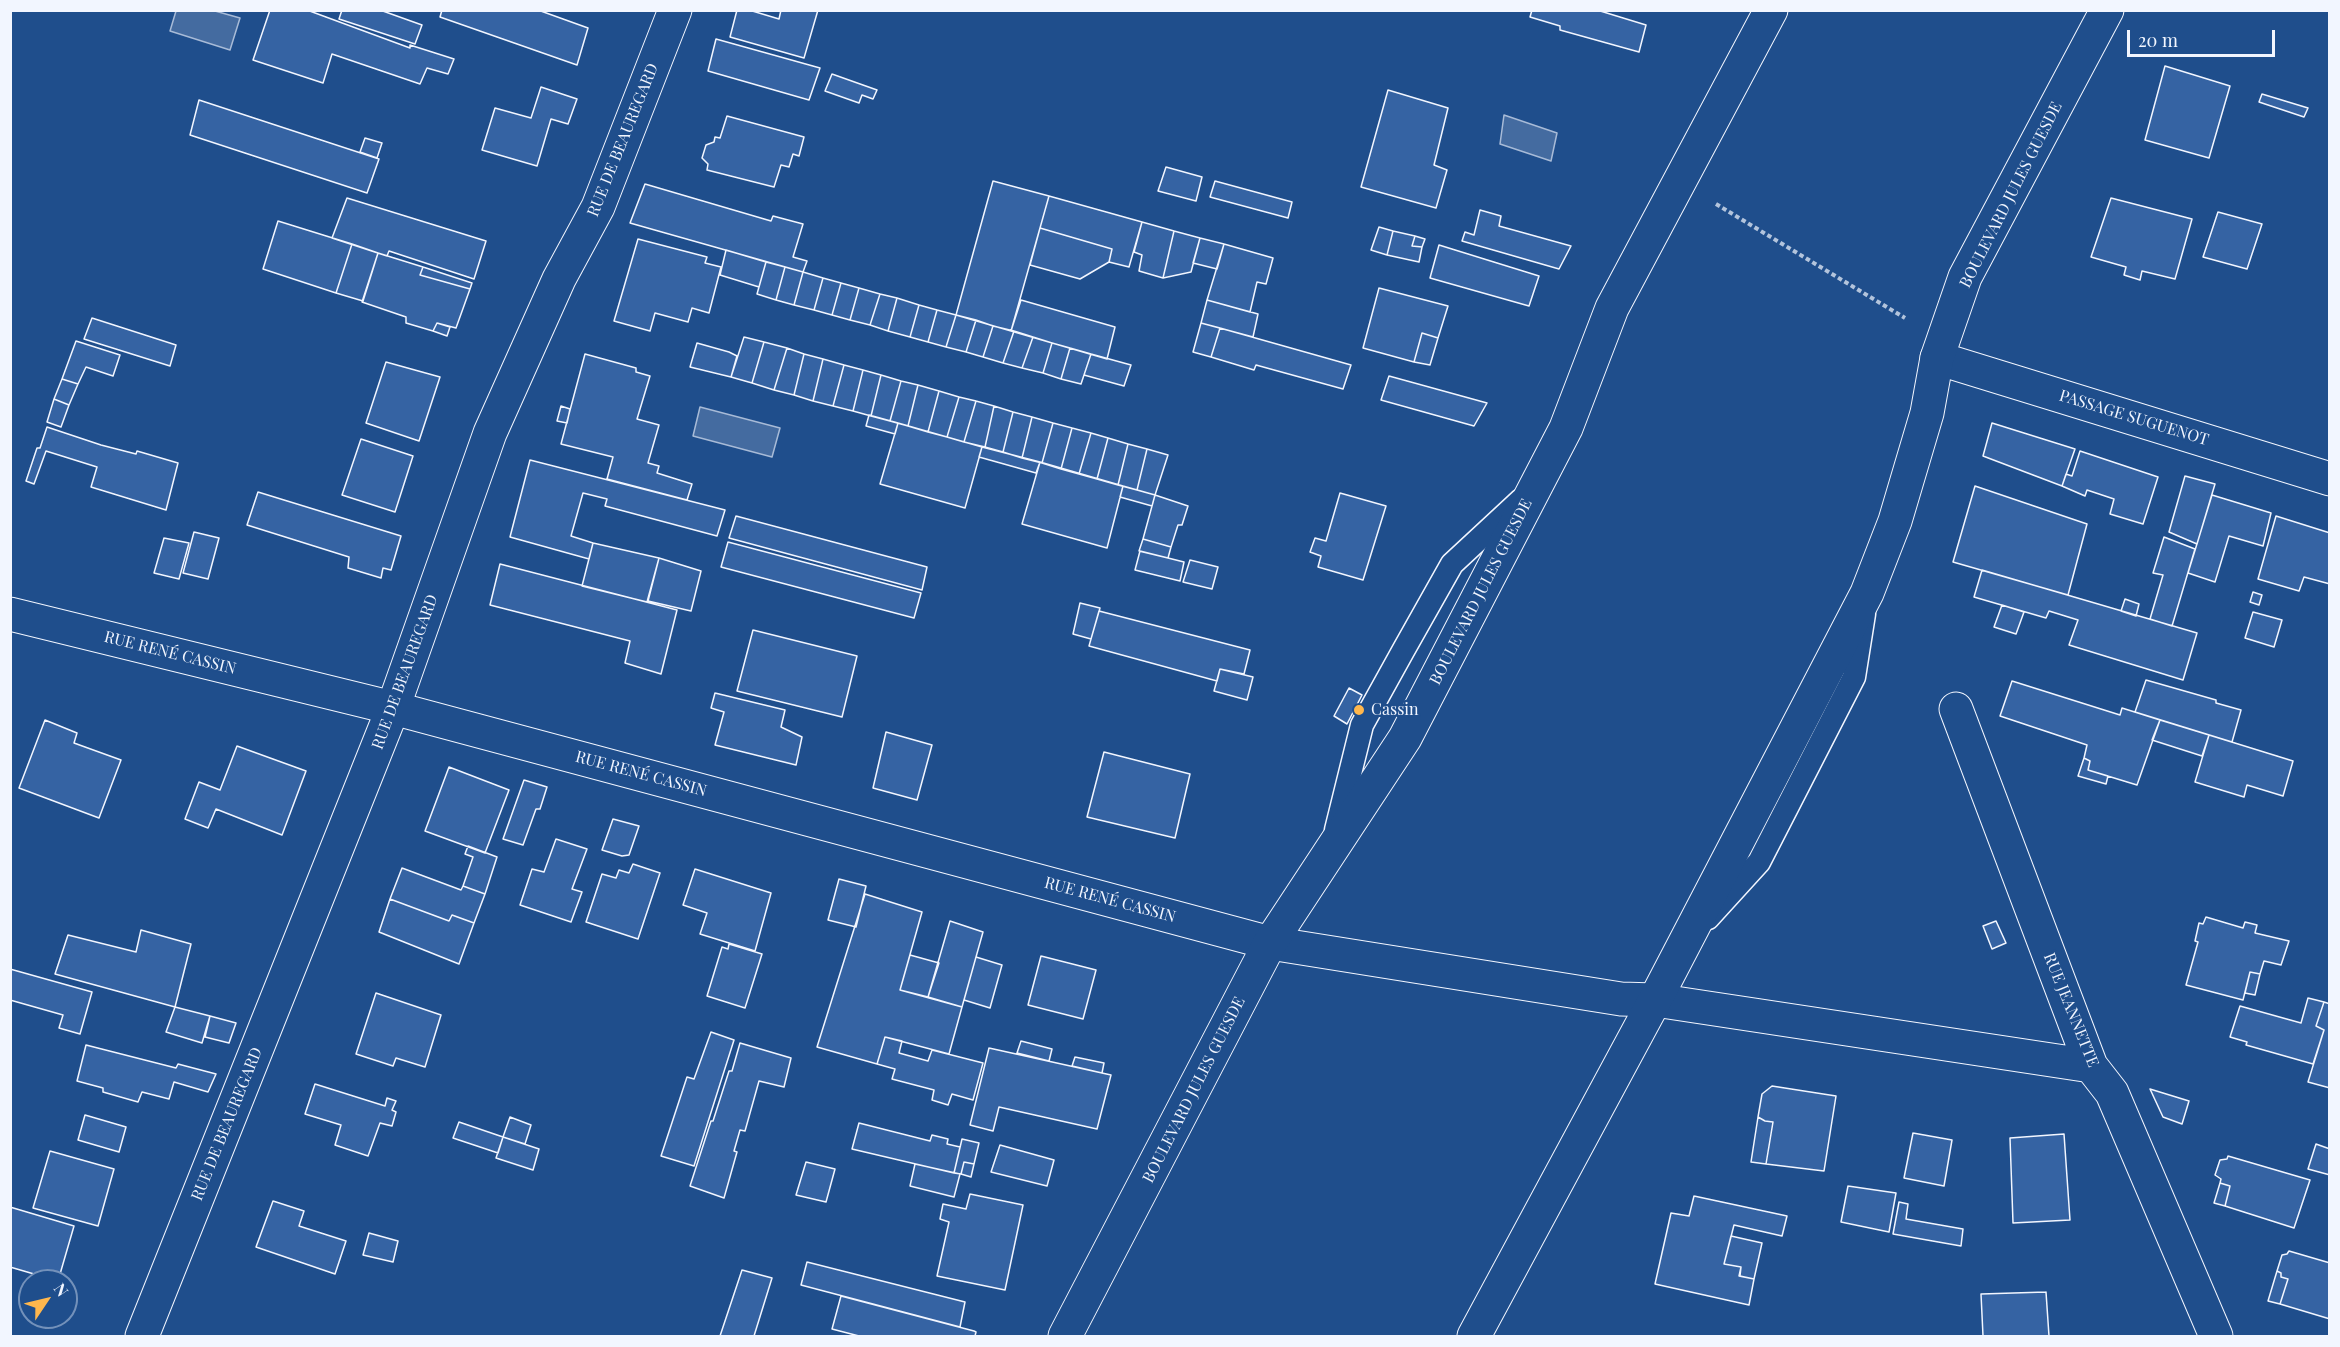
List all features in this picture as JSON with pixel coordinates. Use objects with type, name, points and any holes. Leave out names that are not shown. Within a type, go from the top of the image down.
[{"type":"street","name":"RUE DE BEAUREGARD","points":[[142,1336],[393,708],[490,433],[559,279],[598,207],[675,10]]},
{"type":"street","name":"BOULEVARD JULES GUESDE","points":[[1065,1336],[1269,943],[1405,738],[1566,428],[1612,308],[1771,10]]},
{"type":"street","name":"BOULEVARD JULES GUESDE","points":[[1474,1336],[1655,1000],[1867,593],[1894,521],[1927,413],[1937,358],[1965,277],[2108,10]]},
{"type":"street","name":"PASSAGE SUGUENOT","points":[[1937,358],[2330,479]]},
{"type":"street","name":"RUE RENÉ CASSIN","points":[[10,614],[393,708],[1269,943],[1621,999],[1655,1000],[2091,1066]]},
{"type":"street","name":"RUE JEANNETTE","points":[[1956,709],[2091,1066],[2112,1093],[2216,1336]]},
{"type":"lane","name":"BOULEVARD JULES GUESDE","points":[[1332,849],[1362,725],[1452,564],[1536,487]]},
{"type":"path","points":[[1708,199],[1906,319]]},
{"type":"water","points":[[176,11],[215,11],[240,18],[230,50],[170,31]]},
{"type":"water","points":[[1504,115],[1557,133],[1551,161],[1500,144]]},
{"type":"water","points":[[700,407],[780,428],[772,457],[693,436]]},
{"type":"building","points":[[270,10],[307,10],[410,48],[410,45],[454,59],[448,74],[427,68],[420,84],[332,54],[323,83],[253,60]]},
{"type":"building","points":[[342,10],[380,10],[422,25],[415,44],[339,19]]},
{"type":"building","points":[[442,10],[538,10],[588,28],[577,65],[440,17]]},
{"type":"building","points":[[737,10],[749,10],[779,19],[781,10],[818,10],[804,58],[730,37]]},
{"type":"building","points":[[1532,10],[1597,10],[1646,25],[1639,52],[1560,30],[1560,26],[1530,17]]},
{"type":"building","points":[[716,39],[820,68],[809,100],[708,71]]},
{"type":"building","points":[[2165,66],[2230,86],[2209,158],[2145,140]]},
{"type":"building","points":[[832,74],[877,90],[873,99],[862,95],[859,103],[825,91]]},
{"type":"building","points":[[541,87],[577,99],[568,124],[551,119],[537,166],[482,150],[495,108],[531,118]]},
{"type":"building","points":[[1388,90],[1448,108],[1434,165],[1447,170],[1436,208],[1361,187]]},
{"type":"building","points":[[2262,94],[2308,108],[2304,117],[2259,102]]},
{"type":"building","points":[[199,100],[379,159],[367,193],[190,135]]},
{"type":"building","points":[[727,116],[804,137],[799,156],[793,154],[789,167],[781,165],[774,187],[707,170],[708,164],[702,158],[706,145],[714,142],[715,137],[720,138]]},
{"type":"building","points":[[365,138],[382,143],[377,158],[360,152]]},
{"type":"building","points":[[1166,167],[1202,177],[1196,201],[1158,191]]},
{"type":"building","points":[[993,181],[1049,196],[1011,331],[956,315]]},
{"type":"building","points":[[1215,181],[1292,202],[1288,218],[1210,197]]},
{"type":"building","points":[[645,184],[771,221],[773,216],[803,224],[793,257],[807,261],[803,272],[630,223]]},
{"type":"building","points":[[1049,196],[1142,222],[1129,267],[1109,262],[1112,249],[1040,228]]},
{"type":"building","points":[[347,198],[486,241],[474,279],[389,251],[387,256],[332,238]]},
{"type":"building","points":[[2111,198],[2192,219],[2175,279],[2142,271],[2140,280],[2124,275],[2126,267],[2091,257]]},
{"type":"building","points":[[1480,210],[1501,216],[1499,226],[1571,246],[1559,269],[1462,241],[1465,232],[1474,235]]},
{"type":"building","points":[[2218,212],[2262,224],[2247,269],[2203,257]]},
{"type":"building","points":[[278,221],[352,244],[336,293],[263,269]]},
{"type":"building","points":[[1142,222],[1174,231],[1163,278],[1139,271],[1142,255],[1134,252]]},
{"type":"building","points":[[1379,227],[1393,231],[1387,255],[1371,250]]},
{"type":"building","points":[[1040,228],[1112,249],[1109,262],[1080,279],[1030,265]]},
{"type":"building","points":[[1174,231],[1200,238],[1191,272],[1163,278]]},
{"type":"building","points":[[1393,231],[1415,236],[1412,246],[1422,247],[1419,262],[1387,255]]},
{"type":"building","points":[[1415,236],[1425,239],[1422,247],[1412,246]]},
{"type":"building","points":[[1200,238],[1224,244],[1217,269],[1193,263]]},
{"type":"building","points":[[638,239],[707,257],[705,263],[721,267],[709,313],[692,308],[688,322],[655,313],[650,331],[614,321]]},
{"type":"building","points":[[352,244],[378,253],[363,301],[336,293]]},
{"type":"building","points":[[1224,244],[1273,258],[1266,284],[1257,282],[1250,312],[1207,300]]},
{"type":"building","points":[[1439,245],[1539,276],[1529,306],[1430,278]]},
{"type":"building","points":[[726,250],[766,262],[759,287],[720,275]]},
{"type":"building","points":[[378,253],[423,267],[420,275],[470,289],[456,328],[437,323],[433,331],[406,323],[406,317],[362,302]]},
{"type":"building","points":[[766,262],[785,267],[776,300],[757,294]]},
{"type":"building","points":[[423,267],[472,283],[470,289],[420,275]]},
{"type":"building","points":[[785,267],[803,272],[794,305],[776,300]]},
{"type":"building","points":[[803,272],[823,278],[814,310],[794,305]]},
{"type":"building","points":[[823,278],[841,283],[832,315],[814,310]]},
{"type":"building","points":[[841,283],[859,288],[850,320],[832,315]]},
{"type":"building","points":[[859,288],[880,294],[870,325],[850,320]]},
{"type":"building","points":[[1379,288],[1448,306],[1438,338],[1422,333],[1414,362],[1363,348]]},
{"type":"building","points":[[880,294],[897,298],[888,331],[870,325]]},
{"type":"building","points":[[897,298],[919,305],[910,337],[888,331]]},
{"type":"building","points":[[1021,300],[1115,327],[1107,359],[1011,331]]},
{"type":"building","points":[[1207,300],[1258,314],[1253,337],[1201,323]]},
{"type":"building","points":[[919,305],[937,310],[928,342],[910,337]]},
{"type":"building","points":[[937,310],[956,315],[946,347],[928,342]]},
{"type":"building","points":[[956,315],[976,320],[966,352],[946,347]]},
{"type":"building","points":[[92,318],[176,345],[170,366],[84,339]]},
{"type":"building","points":[[976,320],[993,326],[983,357],[966,352]]},
{"type":"building","points":[[437,323],[450,327],[447,336],[433,331]]},
{"type":"building","points":[[1201,323],[1220,328],[1211,357],[1193,352]]},
{"type":"building","points":[[993,326],[1014,331],[1003,363],[983,357]]},
{"type":"building","points":[[1220,328],[1351,365],[1343,389],[1256,365],[1254,370],[1211,357]]},
{"type":"building","points":[[1014,331],[1033,337],[1022,368],[1003,363]]},
{"type":"building","points":[[1422,333],[1438,338],[1430,365],[1414,362]]},
{"type":"building","points":[[744,337],[764,342],[752,383],[731,377]]},
{"type":"building","points":[[1033,337],[1052,343],[1043,373],[1022,368]]},
{"type":"building","points":[[76,341],[120,355],[113,376],[86,367],[78,384],[62,379]]},
{"type":"building","points":[[764,342],[787,348],[774,390],[752,383]]},
{"type":"building","points":[[697,343],[737,356],[731,377],[690,367]]},
{"type":"building","points":[[1052,343],[1070,348],[1061,379],[1043,373]]},
{"type":"building","points":[[787,348],[804,354],[794,395],[774,390]]},
{"type":"building","points":[[1070,348],[1091,354],[1081,384],[1061,379]]},
{"type":"building","points":[[585,354],[636,368],[636,372],[650,376],[637,419],[659,425],[648,463],[659,466],[657,473],[692,484],[687,500],[607,479],[613,457],[561,444]]},
{"type":"building","points":[[804,354],[823,359],[813,401],[794,395]]},
{"type":"building","points":[[1091,354],[1131,365],[1124,386],[1084,375]]},
{"type":"building","points":[[823,359],[844,365],[833,406],[813,401]]},
{"type":"building","points":[[386,362],[440,377],[419,441],[366,423]]},
{"type":"building","points":[[844,365],[863,370],[853,411],[833,406]]},
{"type":"building","points":[[863,370],[881,375],[871,416],[853,411]]},
{"type":"building","points":[[881,375],[901,381],[890,421],[871,416]]},
{"type":"building","points":[[1389,376],[1487,403],[1474,426],[1381,400]]},
{"type":"building","points":[[62,379],[78,384],[69,405],[54,399]]},
{"type":"building","points":[[901,381],[918,385],[908,426],[890,421]]},
{"type":"building","points":[[918,385],[939,391],[928,432],[908,426]]},
{"type":"building","points":[[939,391],[959,397],[947,437],[928,432]]},
{"type":"building","points":[[959,397],[976,401],[964,442],[947,437]]},
{"type":"building","points":[[54,399],[69,405],[61,427],[47,422]]},
{"type":"building","points":[[976,401],[994,406],[985,447],[964,442]]},
{"type":"building","points":[[561,406],[570,409],[567,423],[557,421]]},
{"type":"building","points":[[994,406],[1013,412],[1003,452],[985,447]]},
{"type":"building","points":[[1013,412],[1032,417],[1022,458],[1003,452]]},
{"type":"building","points":[[869,415],[898,423],[895,434],[866,426]]},
{"type":"building","points":[[1032,417],[1053,423],[1042,463],[1022,458]]},
{"type":"building","points":[[898,423],[982,447],[965,508],[880,484]]},
{"type":"building","points":[[1053,423],[1072,428],[1061,469],[1042,463]]},
{"type":"building","points":[[1992,423],[2075,449],[2062,486],[1983,456]]},
{"type":"building","points":[[47,427],[101,445],[136,454],[137,451],[178,463],[166,510],[91,487],[97,467],[46,451],[34,484],[26,481]]},
{"type":"building","points":[[1072,428],[1091,433],[1079,474],[1061,469]]},
{"type":"building","points":[[1091,433],[1108,438],[1097,479],[1079,474]]},
{"type":"building","points":[[1108,438],[1128,444],[1118,485],[1097,479]]},
{"type":"building","points":[[361,439],[413,456],[395,512],[342,495]]},
{"type":"building","points":[[1128,444],[1147,449],[1137,490],[1118,485]]},
{"type":"building","points":[[982,447],[1040,462],[1036,473],[979,457]]},
{"type":"building","points":[[1147,449],[1168,455],[1155,495],[1137,490]]},
{"type":"building","points":[[2080,451],[2158,477],[2143,524],[2110,514],[2114,499],[2087,490],[2085,496],[2062,486],[2066,474],[2072,476]]},
{"type":"building","points":[[530,460],[725,510],[717,536],[605,506],[607,499],[583,493],[571,536],[593,543],[589,559],[510,537]]},
{"type":"building","points":[[1040,462],[1123,486],[1107,548],[1022,524]]},
{"type":"building","points":[[2185,476],[2215,484],[2197,544],[2169,532]]},
{"type":"building","points":[[1123,486],[1155,495],[1152,506],[1120,497]]},
{"type":"building","points":[[1975,486],[2087,524],[2068,595],[1953,562]]},
{"type":"building","points":[[258,492],[401,536],[391,570],[383,568],[381,578],[348,568],[349,557],[247,525]]},
{"type":"building","points":[[1340,493],[1386,506],[1363,580],[1318,567],[1321,556],[1310,552],[1315,538],[1326,541]]},
{"type":"building","points":[[1155,495],[1188,506],[1182,525],[1178,525],[1171,547],[1143,539]]},
{"type":"building","points":[[2212,495],[2271,513],[2263,546],[2229,536],[2215,582],[2188,573]]},
{"type":"building","points":[[736,516],[927,567],[922,590],[729,538]]},
{"type":"building","points":[[2276,516],[2330,533],[2330,584],[2304,577],[2299,591],[2258,579]]},
{"type":"building","points":[[194,532],[219,538],[208,579],[183,573]]},
{"type":"building","points":[[2164,537],[2195,549],[2172,626],[2150,619],[2163,575],[2153,573]]},
{"type":"building","points":[[164,538],[189,543],[179,579],[154,573]]},
{"type":"building","points":[[1143,539],[1171,547],[1168,558],[1139,551]]},
{"type":"building","points":[[728,542],[921,593],[914,618],[721,567]]},
{"type":"building","points":[[593,543],[659,558],[647,602],[582,586]]},
{"type":"building","points":[[1140,551],[1184,562],[1180,581],[1135,570]]},
{"type":"building","points":[[659,558],[701,571],[691,611],[648,601]]},
{"type":"building","points":[[1190,560],[1218,567],[1212,589],[1183,582]]},
{"type":"building","points":[[500,564],[677,610],[661,674],[625,663],[630,641],[490,605]]},
{"type":"building","points":[[1982,570],[2197,633],[2183,680],[2069,645],[2078,620],[2049,611],[2046,618],[1974,597]]},
{"type":"building","points":[[2253,592],[2262,595],[2259,605],[2250,602]]},
{"type":"building","points":[[2125,599],[2139,604],[2136,616],[2121,611]]},
{"type":"building","points":[[1080,603],[1100,608],[1091,639],[1073,634]]},
{"type":"building","points":[[2002,605],[2024,612],[2016,634],[1994,627]]},
{"type":"building","points":[[1099,611],[1250,650],[1244,674],[1220,669],[1217,681],[1089,646]]},
{"type":"building","points":[[2253,612],[2282,620],[2274,647],[2245,638]]},
{"type":"building","points":[[753,630],[857,656],[842,717],[737,691]]},
{"type":"building","points":[[1220,669],[1253,677],[1247,700],[1214,691]]},
{"type":"building","points":[[2146,680],[2216,700],[2216,703],[2241,710],[2232,742],[2135,712]]},
{"type":"building","points":[[2012,681],[2120,715],[2122,708],[2160,720],[2137,785],[2088,770],[2090,761],[2084,758],[2087,745],[2000,716]]},
{"type":"building","points":[[1349,688],[1362,695],[1347,724],[1334,716]]},
{"type":"building","points":[[715,693],[785,710],[781,727],[802,737],[796,765],[715,745],[724,712],[711,708]]},
{"type":"building","points":[[45,720],[77,733],[74,743],[121,760],[99,818],[19,788]]},
{"type":"building","points":[[2160,720],[2209,735],[2202,756],[2152,740]]},
{"type":"building","points":[[886,732],[932,745],[917,800],[873,788]]},
{"type":"building","points":[[2209,735],[2293,761],[2283,796],[2247,785],[2244,797],[2195,782]]},
{"type":"building","points":[[237,746],[306,771],[282,835],[216,809],[208,828],[185,819],[199,782],[220,790]]},
{"type":"building","points":[[1104,752],[1190,774],[1175,838],[1087,817]]},
{"type":"building","points":[[2084,758],[2090,761],[2088,770],[2108,776],[2106,784],[2078,776]]},
{"type":"building","points":[[449,767],[509,790],[485,853],[425,831]]},
{"type":"building","points":[[524,780],[547,787],[540,809],[536,809],[523,845],[503,839]]},
{"type":"building","points":[[613,819],[639,826],[629,855],[622,856],[602,850]]},
{"type":"building","points":[[556,839],[587,849],[572,889],[582,892],[571,922],[520,905],[532,869],[544,872]]},
{"type":"building","points":[[468,846],[497,857],[485,894],[463,886],[473,857],[465,854]]},
{"type":"building","points":[[633,864],[660,873],[638,939],[586,922],[602,874],[616,878],[619,870],[629,873]]},
{"type":"building","points":[[402,868],[461,890],[463,886],[485,894],[474,923],[452,915],[449,921],[390,899]]},
{"type":"building","points":[[695,869],[771,893],[755,951],[700,934],[707,913],[683,905]]},
{"type":"building","points":[[839,879],[866,886],[856,927],[828,920]]},
{"type":"building","points":[[865,894],[922,912],[900,990],[962,1007],[949,1054],[885,1037],[877,1064],[817,1047]]},
{"type":"building","points":[[390,899],[449,921],[452,915],[474,923],[459,964],[379,932]]},
{"type":"building","points":[[2206,917],[2243,928],[2245,922],[2257,925],[2255,933],[2289,941],[2281,965],[2264,961],[2260,974],[2250,972],[2243,1000],[2186,985],[2198,942],[2195,941],[2199,923],[2203,924]]},
{"type":"building","points":[[950,921],[983,932],[962,1007],[928,997]]},
{"type":"building","points":[[1996,921],[2006,943],[1992,949],[1983,926]]},
{"type":"building","points":[[141,930],[191,944],[175,1007],[55,974],[68,935],[136,952]]},
{"type":"building","points":[[729,944],[762,954],[745,1008],[707,996],[722,947],[728,949]]},
{"type":"building","points":[[910,955],[939,963],[928,997],[900,990]]},
{"type":"building","points":[[1041,956],[1096,970],[1083,1019],[1028,1005]]},
{"type":"building","points":[[976,957],[1002,965],[990,1008],[964,1000]]},
{"type":"building","points":[[10,969],[92,992],[80,1034],[59,1028],[63,1015],[10,1000]]},
{"type":"building","points":[[2250,972],[2260,974],[2255,995],[2245,993]]},
{"type":"building","points":[[376,993],[441,1015],[425,1067],[396,1058],[393,1066],[356,1054]]},
{"type":"building","points":[[2308,998],[2324,1002],[2316,1026],[2324,1030],[2313,1064],[2246,1045],[2247,1042],[2230,1037],[2240,1006],[2301,1023]]},
{"type":"building","points":[[2324,1002],[2330,1004],[2330,1088],[2308,1082],[2324,1030],[2316,1026]]},
{"type":"building","points":[[175,1007],[210,1016],[202,1043],[166,1032]]},
{"type":"building","points":[[210,1016],[236,1023],[229,1043],[205,1037]]},
{"type":"building","points":[[711,1032],[734,1040],[694,1166],[661,1156],[687,1077],[694,1079]]},
{"type":"building","points":[[885,1037],[902,1041],[899,1053],[928,1061],[932,1050],[983,1063],[973,1100],[952,1094],[948,1105],[932,1100],[934,1090],[892,1079],[895,1069],[877,1064]]},
{"type":"building","points":[[1021,1041],[1052,1049],[1049,1061],[1017,1053]]},
{"type":"building","points":[[740,1043],[791,1058],[784,1087],[759,1081],[745,1131],[740,1130],[734,1151],[737,1152],[724,1198],[690,1186]]},
{"type":"building","points":[[86,1045],[176,1068],[178,1064],[216,1074],[208,1092],[174,1082],[169,1099],[142,1092],[138,1102],[103,1092],[103,1088],[77,1081]]},
{"type":"building","points":[[989,1048],[1111,1075],[1097,1129],[999,1107],[993,1131],[970,1125]]},
{"type":"building","points":[[1075,1057],[1104,1063],[1102,1073],[1072,1066]]},
{"type":"building","points":[[315,1084],[385,1106],[387,1098],[396,1101],[392,1110],[396,1112],[392,1126],[380,1123],[368,1156],[335,1145],[341,1125],[305,1114]]},
{"type":"building","points":[[1772,1086],[1836,1096],[1824,1171],[1766,1164],[1773,1122],[1758,1117],[1762,1094]]},
{"type":"building","points":[[2150,1089],[2189,1101],[2182,1124],[2163,1117]]},
{"type":"building","points":[[85,1115],[126,1127],[119,1152],[78,1140]]},
{"type":"building","points":[[510,1117],[531,1125],[525,1144],[503,1137]]},
{"type":"building","points":[[1758,1117],[1773,1122],[1766,1164],[1751,1162]]},
{"type":"building","points":[[459,1122],[503,1137],[498,1153],[453,1138]]},
{"type":"building","points":[[859,1123],[930,1141],[932,1135],[948,1139],[947,1144],[960,1147],[954,1173],[852,1149]]},
{"type":"building","points":[[1913,1133],[1952,1140],[1944,1186],[1904,1178]]},
{"type":"building","points":[[2064,1134],[2070,1220],[2013,1223],[2010,1138]]},
{"type":"building","points":[[503,1137],[539,1149],[533,1170],[496,1158]]},
{"type":"building","points":[[962,1139],[979,1143],[974,1164],[964,1162],[961,1174],[954,1173]]},
{"type":"building","points":[[2316,1144],[2330,1149],[2330,1175],[2308,1169]]},
{"type":"building","points":[[1000,1145],[1054,1160],[1047,1186],[991,1172]]},
{"type":"building","points":[[50,1151],[114,1169],[98,1226],[33,1208]]},
{"type":"building","points":[[2228,1156],[2310,1180],[2294,1228],[2225,1206],[2230,1186],[2220,1183],[2221,1179],[2215,1175],[2220,1160],[2227,1159]]},
{"type":"building","points":[[806,1162],[835,1169],[826,1202],[796,1195]]},
{"type":"building","points":[[964,1162],[974,1164],[971,1177],[961,1174]]},
{"type":"building","points":[[915,1164],[960,1174],[954,1197],[910,1186]]},
{"type":"building","points":[[2220,1183],[2230,1186],[2225,1206],[2214,1203]]},
{"type":"building","points":[[1848,1186],[1896,1193],[1889,1232],[1841,1222]]},
{"type":"building","points":[[970,1194],[1023,1205],[1005,1290],[937,1276],[949,1222],[940,1219],[943,1204],[966,1209]]},
{"type":"building","points":[[1694,1196],[1787,1216],[1782,1236],[1734,1225],[1724,1264],[1741,1267],[1739,1276],[1754,1279],[1749,1305],[1655,1284],[1671,1213],[1689,1216]]},
{"type":"building","points":[[273,1201],[304,1211],[299,1226],[346,1241],[335,1274],[256,1247]]},
{"type":"building","points":[[1899,1202],[1908,1204],[1906,1219],[1963,1229],[1961,1246],[1893,1234]]},
{"type":"building","points":[[10,1207],[74,1226],[61,1269],[18,1269],[10,1267]]},
{"type":"building","points":[[369,1233],[398,1241],[393,1262],[363,1255]]},
{"type":"building","points":[[1731,1236],[1762,1243],[1754,1279],[1740,1276],[1741,1267],[1724,1264]]},
{"type":"building","points":[[2289,1251],[2330,1263],[2330,1319],[2280,1304],[2288,1279],[2281,1277],[2281,1273],[2277,1271],[2282,1255]]},
{"type":"building","points":[[807,1262],[965,1302],[960,1327],[801,1285]]},
{"type":"building","points":[[742,1270],[772,1278],[754,1336],[720,1336]]},
{"type":"building","points":[[2277,1271],[2281,1273],[2281,1277],[2288,1279],[2280,1304],[2268,1301]]},
{"type":"building","points":[[2046,1292],[2049,1336],[1983,1336],[1981,1294]]},
{"type":"building","points":[[841,1296],[974,1331],[975,1336],[859,1336],[832,1329]]},
{"type":"place","name":"Cassin","points":[[1359,710]]}]
